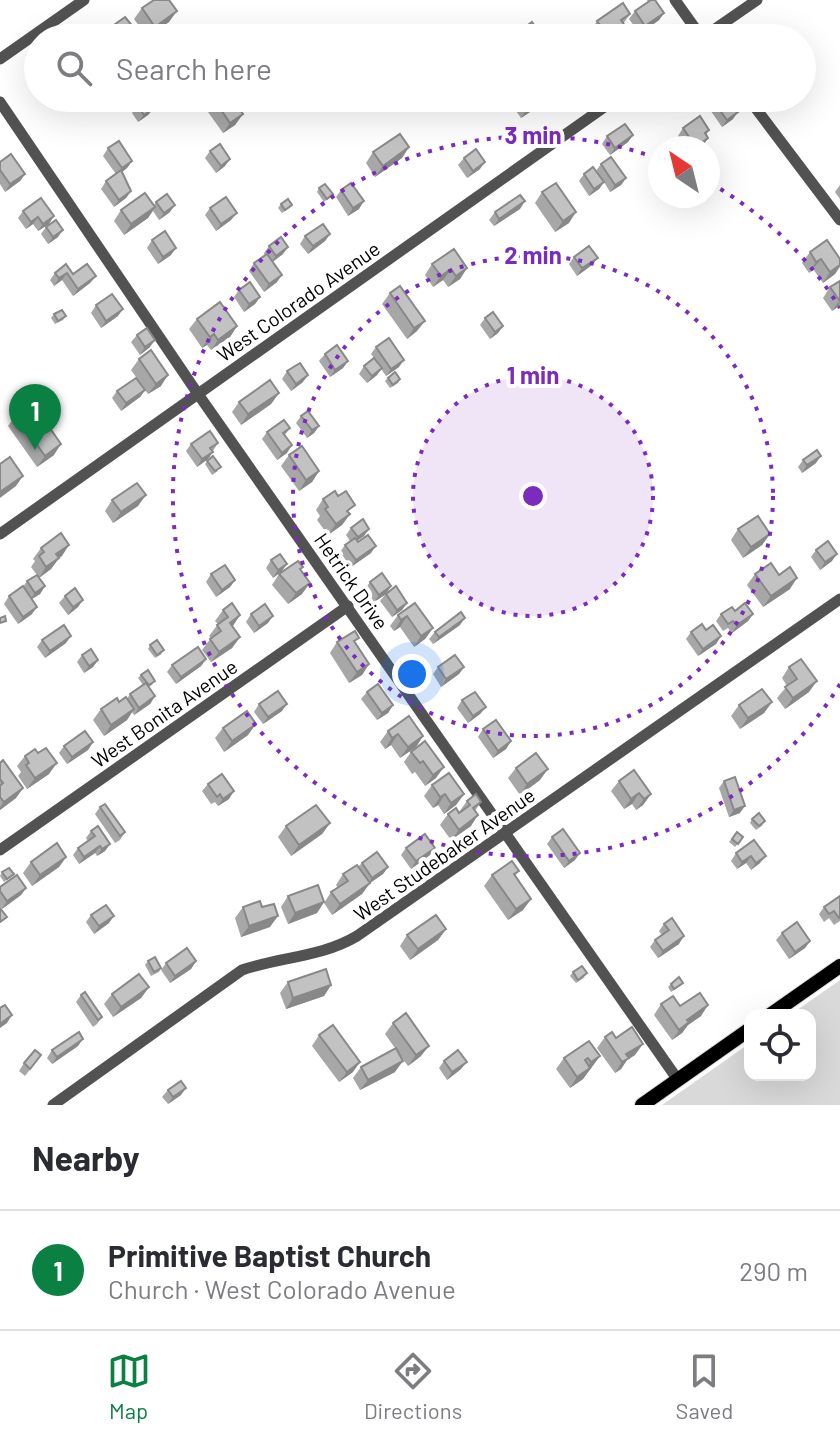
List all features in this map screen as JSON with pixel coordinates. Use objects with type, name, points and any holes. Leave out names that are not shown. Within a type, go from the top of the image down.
[{"type":"main road","points":[[779,1009],[840,966]]},
{"type":"main road","points":[[642,1105],[744,1033]]},
{"type":"street","points":[[50,24],[84,0]]},
{"type":"street","points":[[675,0],[692,24]]},
{"type":"street","points":[[722,24],[757,0]]},
{"type":"street","points":[[0,59],[24,42]]},
{"type":"street","name":"Hetrick Drive","points":[[0,102],[198,394],[678,1080]]},
{"type":"street","name":"West Colorado Avenue","points":[[0,534],[597,112]]},
{"type":"street","points":[[759,112],[840,220]]},
{"type":"street","name":"West Studebaker Avenue","points":[[53,1105],[225,980],[260,964],[343,944],[840,599]]},
{"type":"street","name":"West Bonita Avenue","points":[[0,850],[348,606]]},
{"type":"shaded area","points":[[840,980],[840,1105],[662,1105],[744,1047],[744,1081],[816,1081],[816,1009],[799,1009]]},
{"type":"building","points":[[154,0],[169,0],[177,11],[159,24],[153,24],[142,8]]},
{"type":"building","points":[[655,0],[664,13],[644,24],[635,11]]},
{"type":"building","points":[[623,3],[630,14],[621,20],[624,24],[599,24],[597,21]]},
{"type":"building","points":[[125,17],[131,24],[115,24]]},
{"type":"building","points":[[223,112],[242,112],[243,114],[230,123]]},
{"type":"building","points":[[721,112],[738,112],[727,120]]},
{"type":"building","points":[[700,116],[709,130],[705,133],[707,136],[688,136],[683,128]]},
{"type":"building","points":[[625,124],[633,135],[615,148],[607,136]]},
{"type":"building","points":[[400,134],[409,147],[383,166],[373,152]]},
{"type":"building","points":[[119,141],[132,161],[122,168],[108,148]]},
{"type":"building","points":[[220,144],[230,159],[221,166],[210,151]]},
{"type":"building","points":[[476,149],[485,162],[473,171],[464,158]]},
{"type":"building","points":[[11,154],[25,174],[10,184],[0,170],[0,162]]},
{"type":"building","points":[[611,157],[626,178],[615,185],[601,164]]},
{"type":"building","points":[[593,167],[604,182],[594,189],[584,174]]},
{"type":"building","points":[[121,170],[131,191],[119,200],[106,181]]},
{"type":"building","points":[[351,183],[364,201],[353,208],[341,190]]},
{"type":"building","points":[[556,183],[576,212],[563,221],[542,192]]},
{"type":"building","points":[[325,184],[333,194],[327,199],[319,188]]},
{"type":"building","points":[[145,193],[155,207],[131,224],[121,210]]},
{"type":"building","points":[[167,194],[175,205],[164,213],[156,202]]},
{"type":"building","points":[[520,195],[525,201],[499,219],[495,212]]},
{"type":"building","points":[[226,197],[237,213],[221,224],[210,208]]},
{"type":"building","points":[[41,198],[54,216],[43,224],[38,217],[31,222],[23,211]]},
{"type":"building","points":[[288,199],[292,205],[285,210],[281,204]]},
{"type":"building","points":[[56,220],[63,230],[53,237],[46,227]]},
{"type":"building","points":[[323,224],[330,234],[313,246],[305,236]]},
{"type":"building","points":[[165,231],[176,248],[163,257],[152,240]]},
{"type":"building","points":[[281,237],[288,247],[276,256],[269,246]]},
{"type":"building","points":[[827,240],[840,259],[840,265],[830,272],[821,259],[816,262],[810,252]]},
{"type":"building","points":[[589,246],[598,258],[582,268],[574,257]]},
{"type":"building","points":[[454,249],[467,268],[456,276],[451,269],[441,276],[432,264]]},
{"type":"building","points":[[267,254],[282,275],[269,284],[254,263]]},
{"type":"building","points":[[66,264],[73,274],[87,264],[96,276],[78,289],[67,273],[59,278],[55,273]]},
{"type":"building","points":[[840,281],[840,300],[839,300],[830,287]]},
{"type":"building","points":[[250,282],[260,297],[249,304],[239,290]]},
{"type":"building","points":[[400,286],[425,321],[414,328],[390,293]]},
{"type":"building","points":[[112,294],[123,309],[106,321],[96,305]]},
{"type":"building","points":[[220,302],[237,326],[218,340],[214,334],[210,337],[197,319]]},
{"type":"building","points":[[62,310],[66,316],[58,321],[54,314]]},
{"type":"building","points":[[493,312],[503,326],[495,332],[485,318]]},
{"type":"building","points":[[147,328],[155,340],[145,347],[137,335]]},
{"type":"building","points":[[389,338],[404,360],[391,369],[376,347]]},
{"type":"building","points":[[337,345],[348,361],[335,370],[325,354]]},
{"type":"building","points":[[151,350],[168,375],[156,384],[139,359]]},
{"type":"building","points":[[374,358],[382,368],[372,376],[364,366]]},
{"type":"building","points":[[300,363],[308,375],[296,384],[287,371]]},
{"type":"building","points":[[395,372],[400,379],[393,385],[388,378]]},
{"type":"building","points":[[136,378],[145,390],[126,403],[117,391]]},
{"type":"building","points":[[270,380],[279,393],[248,414],[239,402]]},
{"type":"building","points":[[33,404],[61,444],[45,456],[16,415]]},
{"type":"building","points":[[308,411],[319,426],[312,430],[301,416]]},
{"type":"building","points":[[284,420],[290,428],[283,433],[292,445],[282,453],[267,432]]},
{"type":"building","points":[[210,431],[218,443],[210,448],[213,452],[202,459],[191,444]]},
{"type":"building","points":[[302,446],[319,471],[306,480],[289,455]]},
{"type":"building","points":[[817,450],[821,456],[807,465],[803,460]]},
{"type":"building","points":[[213,456],[221,467],[215,471],[207,461]]},
{"type":"building","points":[[10,457],[23,476],[0,492],[0,464]]},
{"type":"building","points":[[137,483],[146,495],[121,512],[112,500]]},
{"type":"building","points":[[335,491],[338,496],[346,491],[355,505],[347,511],[350,514],[336,524],[325,509],[328,507],[323,499]]},
{"type":"building","points":[[758,516],[770,534],[751,547],[738,529]]},
{"type":"building","points":[[363,519],[369,529],[358,537],[351,528]]},
{"type":"building","points":[[61,533],[69,545],[56,554],[59,558],[46,567],[39,556],[44,552],[41,548]]},
{"type":"building","points":[[368,535],[376,546],[356,560],[345,545],[355,538],[358,542]]},
{"type":"building","points":[[828,541],[837,554],[825,562],[816,550]]},
{"type":"building","points":[[280,554],[287,564],[278,570],[271,560]]},
{"type":"building","points":[[298,561],[310,583],[296,593],[279,574]]},
{"type":"building","points":[[771,563],[779,575],[790,567],[797,578],[771,596],[755,574]]},
{"type":"building","points":[[225,565],[235,580],[222,590],[211,574]]},
{"type":"building","points":[[382,573],[391,586],[379,595],[370,582]]},
{"type":"building","points":[[37,575],[45,586],[35,593],[27,581]]},
{"type":"building","points":[[23,586],[37,607],[23,617],[9,596]]},
{"type":"building","points":[[396,586],[407,603],[397,610],[386,594]]},
{"type":"building","points":[[75,588],[83,600],[73,607],[65,596]]},
{"type":"building","points":[[232,603],[240,615],[230,623],[240,637],[219,652],[210,639],[221,631],[217,625],[228,617],[223,610]]},
{"type":"building","points":[[415,603],[433,628],[421,636],[407,616],[401,620],[398,615]]},
{"type":"building","points":[[745,603],[753,614],[737,625],[733,621],[728,624],[721,614],[732,607],[735,611]]},
{"type":"building","points":[[265,604],[273,616],[259,626],[251,614]]},
{"type":"building","points":[[461,612],[465,618],[439,637],[435,632]]},
{"type":"building","points":[[702,624],[706,630],[713,625],[721,636],[703,649],[691,632]]},
{"type":"building","points":[[64,625],[71,636],[50,651],[42,640]]},
{"type":"building","points":[[355,631],[359,638],[354,641],[369,664],[357,672],[337,642]]},
{"type":"building","points":[[157,640],[164,650],[157,655],[150,645]]},
{"type":"building","points":[[198,647],[206,659],[181,677],[172,665]]},
{"type":"building","points":[[91,649],[98,660],[89,666],[82,655]]},
{"type":"building","points":[[455,655],[464,667],[446,679],[438,667]]},
{"type":"building","points":[[801,659],[817,681],[793,698],[785,687],[797,679],[789,667]]},
{"type":"building","points":[[148,670],[155,681],[149,685],[141,675]]},
{"type":"building","points":[[146,683],[155,696],[139,708],[130,694]]},
{"type":"building","points":[[378,684],[393,705],[382,713],[367,692]]},
{"type":"building","points":[[762,689],[772,702],[748,718],[739,705]]},
{"type":"building","points":[[278,691],[287,704],[268,717],[259,704]]},
{"type":"building","points":[[475,692],[486,707],[473,716],[462,700]]},
{"type":"building","points":[[126,697],[134,709],[111,725],[101,709],[117,698],[119,702]]},
{"type":"building","points":[[247,711],[256,724],[232,741],[223,728]]},
{"type":"building","points":[[409,716],[423,736],[408,747],[398,734],[392,738],[388,731]]},
{"type":"building","points":[[496,720],[511,741],[498,751],[483,729]]},
{"type":"building","points":[[85,731],[93,742],[72,757],[64,746]]},
{"type":"building","points":[[425,741],[444,767],[433,775],[423,761],[420,763],[411,752]]},
{"type":"building","points":[[46,748],[57,763],[35,778],[26,765],[29,763],[25,756],[35,749],[38,753]]},
{"type":"building","points":[[536,753],[548,769],[527,784],[516,768]]},
{"type":"building","points":[[3,760],[23,788],[4,802],[0,797],[3,783],[0,763]]},
{"type":"building","points":[[634,770],[651,794],[644,799],[639,793],[631,799],[619,781]]},
{"type":"building","points":[[449,773],[464,794],[451,803],[445,794],[440,797],[432,785]]},
{"type":"building","points":[[222,774],[234,791],[223,799],[220,794],[217,797],[208,784]]},
{"type":"building","points":[[735,777],[745,806],[734,810],[724,781]]},
{"type":"building","points":[[476,794],[481,802],[473,808],[478,815],[459,830],[448,814],[456,808],[459,813],[470,805],[467,801]]},
{"type":"building","points":[[105,804],[125,832],[120,836],[100,807]]},
{"type":"building","points":[[316,805],[330,823],[299,845],[286,826]]},
{"type":"building","points":[[759,813],[765,821],[759,826],[752,819]]},
{"type":"building","points":[[98,826],[110,844],[102,849],[100,846],[84,857],[78,848],[95,836],[91,831]]},
{"type":"building","points":[[563,829],[580,853],[569,861],[552,837]]},
{"type":"building","points":[[737,832],[743,837],[738,844],[732,839]]},
{"type":"building","points":[[425,834],[435,848],[416,861],[406,848]]},
{"type":"building","points":[[754,840],[766,856],[756,863],[751,856],[742,862],[736,853]]},
{"type":"building","points":[[57,843],[66,857],[40,875],[31,862]]},
{"type":"building","points":[[377,852],[388,867],[372,878],[362,863]]},
{"type":"building","points":[[512,861],[519,871],[514,874],[531,899],[516,909],[492,875]]},
{"type":"building","points":[[357,865],[370,883],[340,904],[331,892],[348,881],[343,874]]},
{"type":"building","points":[[9,868],[14,874],[7,879],[2,872]]},
{"type":"building","points":[[17,875],[26,888],[7,901],[0,887]]},
{"type":"building","points":[[318,885],[324,902],[295,913],[288,896]]},
{"type":"building","points":[[840,896],[839,918],[834,911],[829,914],[824,907]]},
{"type":"building","points":[[260,901],[262,907],[274,904],[278,916],[249,926],[243,907]]},
{"type":"building","points":[[106,905],[114,916],[99,926],[91,915]]},
{"type":"building","points":[[0,908],[7,917],[0,922]]},
{"type":"building","points":[[436,915],[446,929],[418,949],[407,935]]},
{"type":"building","points":[[672,918],[684,936],[663,951],[655,940],[669,930],[664,924]]},
{"type":"building","points":[[797,922],[810,941],[795,952],[782,933]]},
{"type":"building","points":[[187,948],[196,961],[175,976],[166,963]]},
{"type":"building","points":[[155,957],[161,968],[154,972],[148,961]]},
{"type":"building","points":[[582,966],[587,973],[578,980],[573,972]]},
{"type":"building","points":[[326,969],[331,985],[293,998],[288,982]]},
{"type":"building","points":[[139,974],[149,987],[121,1007],[112,994]]},
{"type":"building","points":[[679,977],[683,983],[674,989],[671,984]]},
{"type":"building","points":[[85,992],[102,1017],[98,1020],[81,995]]},
{"type":"building","points":[[700,993],[708,1005],[679,1030],[661,1004],[673,996],[680,1006]]},
{"type":"building","points":[[5,1005],[12,1015],[0,1024],[0,1008]]},
{"type":"building","points":[[406,1013],[429,1046],[416,1055],[393,1023]]},
{"type":"building","points":[[333,1025],[360,1062],[347,1072],[319,1035]]},
{"type":"building","points":[[632,1027],[643,1044],[626,1054],[629,1058],[622,1062],[605,1037],[612,1032],[616,1038]]},
{"type":"building","points":[[79,1032],[83,1039],[57,1057],[52,1050]]},
{"type":"building","points":[[589,1041],[600,1056],[591,1062],[588,1058],[585,1060],[590,1068],[577,1077],[564,1058]]},
{"type":"building","points":[[396,1048],[403,1061],[368,1080],[361,1067]]},
{"type":"building","points":[[35,1050],[41,1055],[30,1069],[24,1063]]},
{"type":"building","points":[[458,1050],[467,1062],[452,1072],[444,1061]]},
{"type":"building","points":[[181,1081],[186,1088],[173,1097],[168,1090]]},
{"type":"place","name":"Primitive Baptist Church","points":[[35,450]]}]
